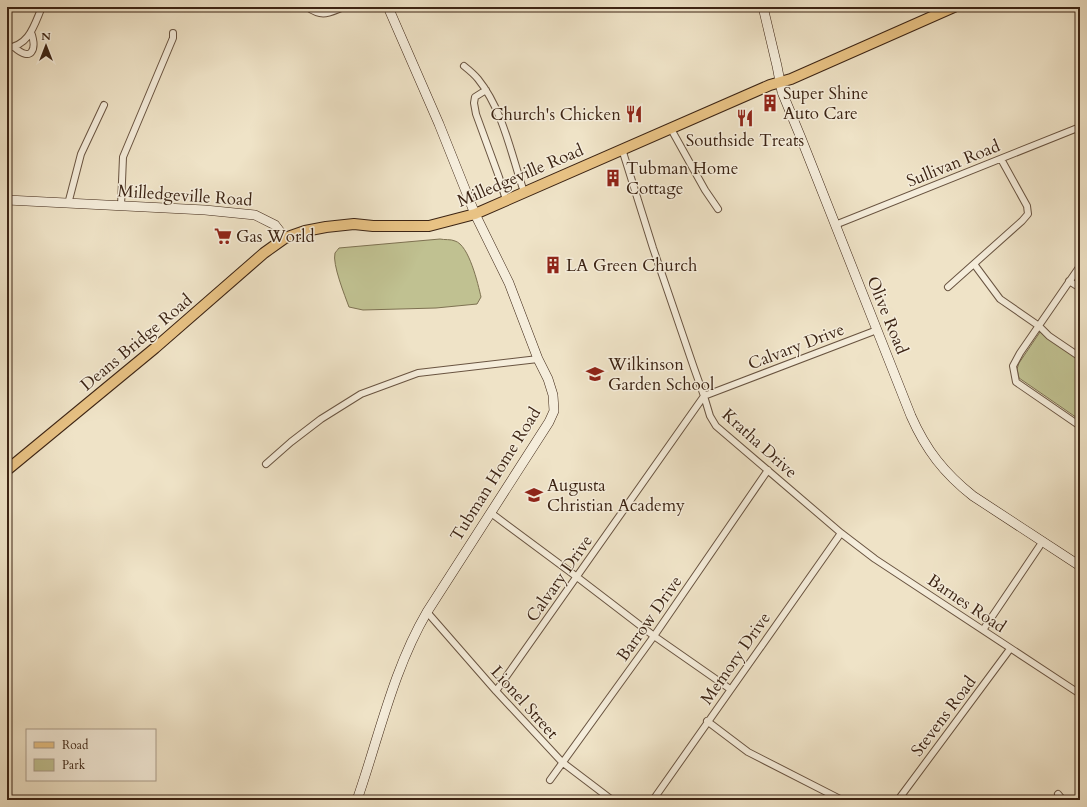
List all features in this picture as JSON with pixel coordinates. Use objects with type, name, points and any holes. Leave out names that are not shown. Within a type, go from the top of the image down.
[{"type":"main road","name":"Milledgeville Road","points":[[286,238],[326,226],[354,224],[373,226],[429,226],[476,214],[622,149],[770,86],[791,79],[954,7]]},
{"type":"main road","name":"Deans Bridge Road","points":[[7,470],[155,348],[264,253],[286,238]]},
{"type":"street","points":[[7,48],[14,47],[26,40],[42,7]]},
{"type":"street","points":[[307,7],[315,13],[326,14],[344,7]]},
{"type":"street","name":"Tubman Home Road","points":[[357,800],[412,639],[427,612],[549,422],[554,411],[553,394],[548,379],[538,359],[509,283],[476,214],[388,7]]},
{"type":"street","name":"Olive Road","points":[[763,7],[784,100],[836,225],[921,438],[940,465],[952,478],[973,496],[1080,566]]},
{"type":"street","points":[[14,47],[24,54],[31,52],[34,45],[31,32]]},
{"type":"street","points":[[122,206],[123,157],[173,38],[173,34]]},
{"type":"street","points":[[464,66],[477,77],[494,104],[524,192]]},
{"type":"street","points":[[486,90],[475,97],[474,103],[476,114],[506,200]]},
{"type":"street","points":[[68,204],[81,154],[104,106]]},
{"type":"street","name":"Sullivan Road","points":[[836,225],[1080,127]]},
{"type":"street","points":[[671,129],[705,190],[718,209]]},
{"type":"street","name":"Kratha Drive","points":[[622,149],[710,416],[716,426],[841,533]]},
{"type":"street","points":[[948,287],[1028,214],[1027,206],[1001,159]]},
{"type":"street","name":"Milledgeville Road","points":[[7,200],[205,210],[255,215],[275,225],[286,238]]},
{"type":"street","points":[[974,264],[1000,298],[1039,326],[1049,336],[1080,357]]},
{"type":"street","points":[[1080,266],[1020,353],[1013,366],[1016,382],[1080,426]]},
{"type":"street","points":[[1069,281],[1080,288]]},
{"type":"street","name":"Calvary Drive","points":[[496,691],[704,396],[877,330]]},
{"type":"street","points":[[266,464],[321,419],[361,394],[418,373],[538,359]]},
{"type":"street","name":"Barrow Drive","points":[[550,780],[654,636],[768,470]]},
{"type":"street","points":[[491,513],[654,636],[730,689]]},
{"type":"street","name":"Barnes Road","points":[[841,533],[875,559],[1080,694]]},
{"type":"street","name":"Memory Drive","points":[[653,800],[841,533]]},
{"type":"street","points":[[983,630],[1043,542]]},
{"type":"street","name":"Lionel Street","points":[[427,612],[496,691],[562,762],[612,800]]},
{"type":"street","name":"Stevens Road","points":[[898,800],[1010,649]]},
{"type":"street","points":[[707,722],[748,752],[842,800]]},
{"type":"street","points":[[1058,794],[1063,800]]},
{"type":"green space","points":[[440,239],[452,240],[460,244],[469,257],[481,297],[477,304],[436,308],[363,310],[349,307],[335,265],[335,253],[339,248]]},
{"type":"green space","points":[[1040,332],[1080,361],[1080,420],[1019,378],[1017,369],[1019,363]]},
{"type":"place","name":"Super Shine Auto Care","points":[[770,103]]},
{"type":"place","name":"Church's Chicken","points":[[634,114]]},
{"type":"place","name":"Southside Treats","points":[[745,118]]},
{"type":"place","name":"Tubman Home Cottage","points":[[613,178]]},
{"type":"place","name":"Gas World","points":[[223,236]]},
{"type":"place","name":"LA Green Church","points":[[553,265]]},
{"type":"place","name":"Wilkinson Garden School","points":[[595,374]]},
{"type":"place","name":"Augusta Christian Academy","points":[[534,495]]}]
